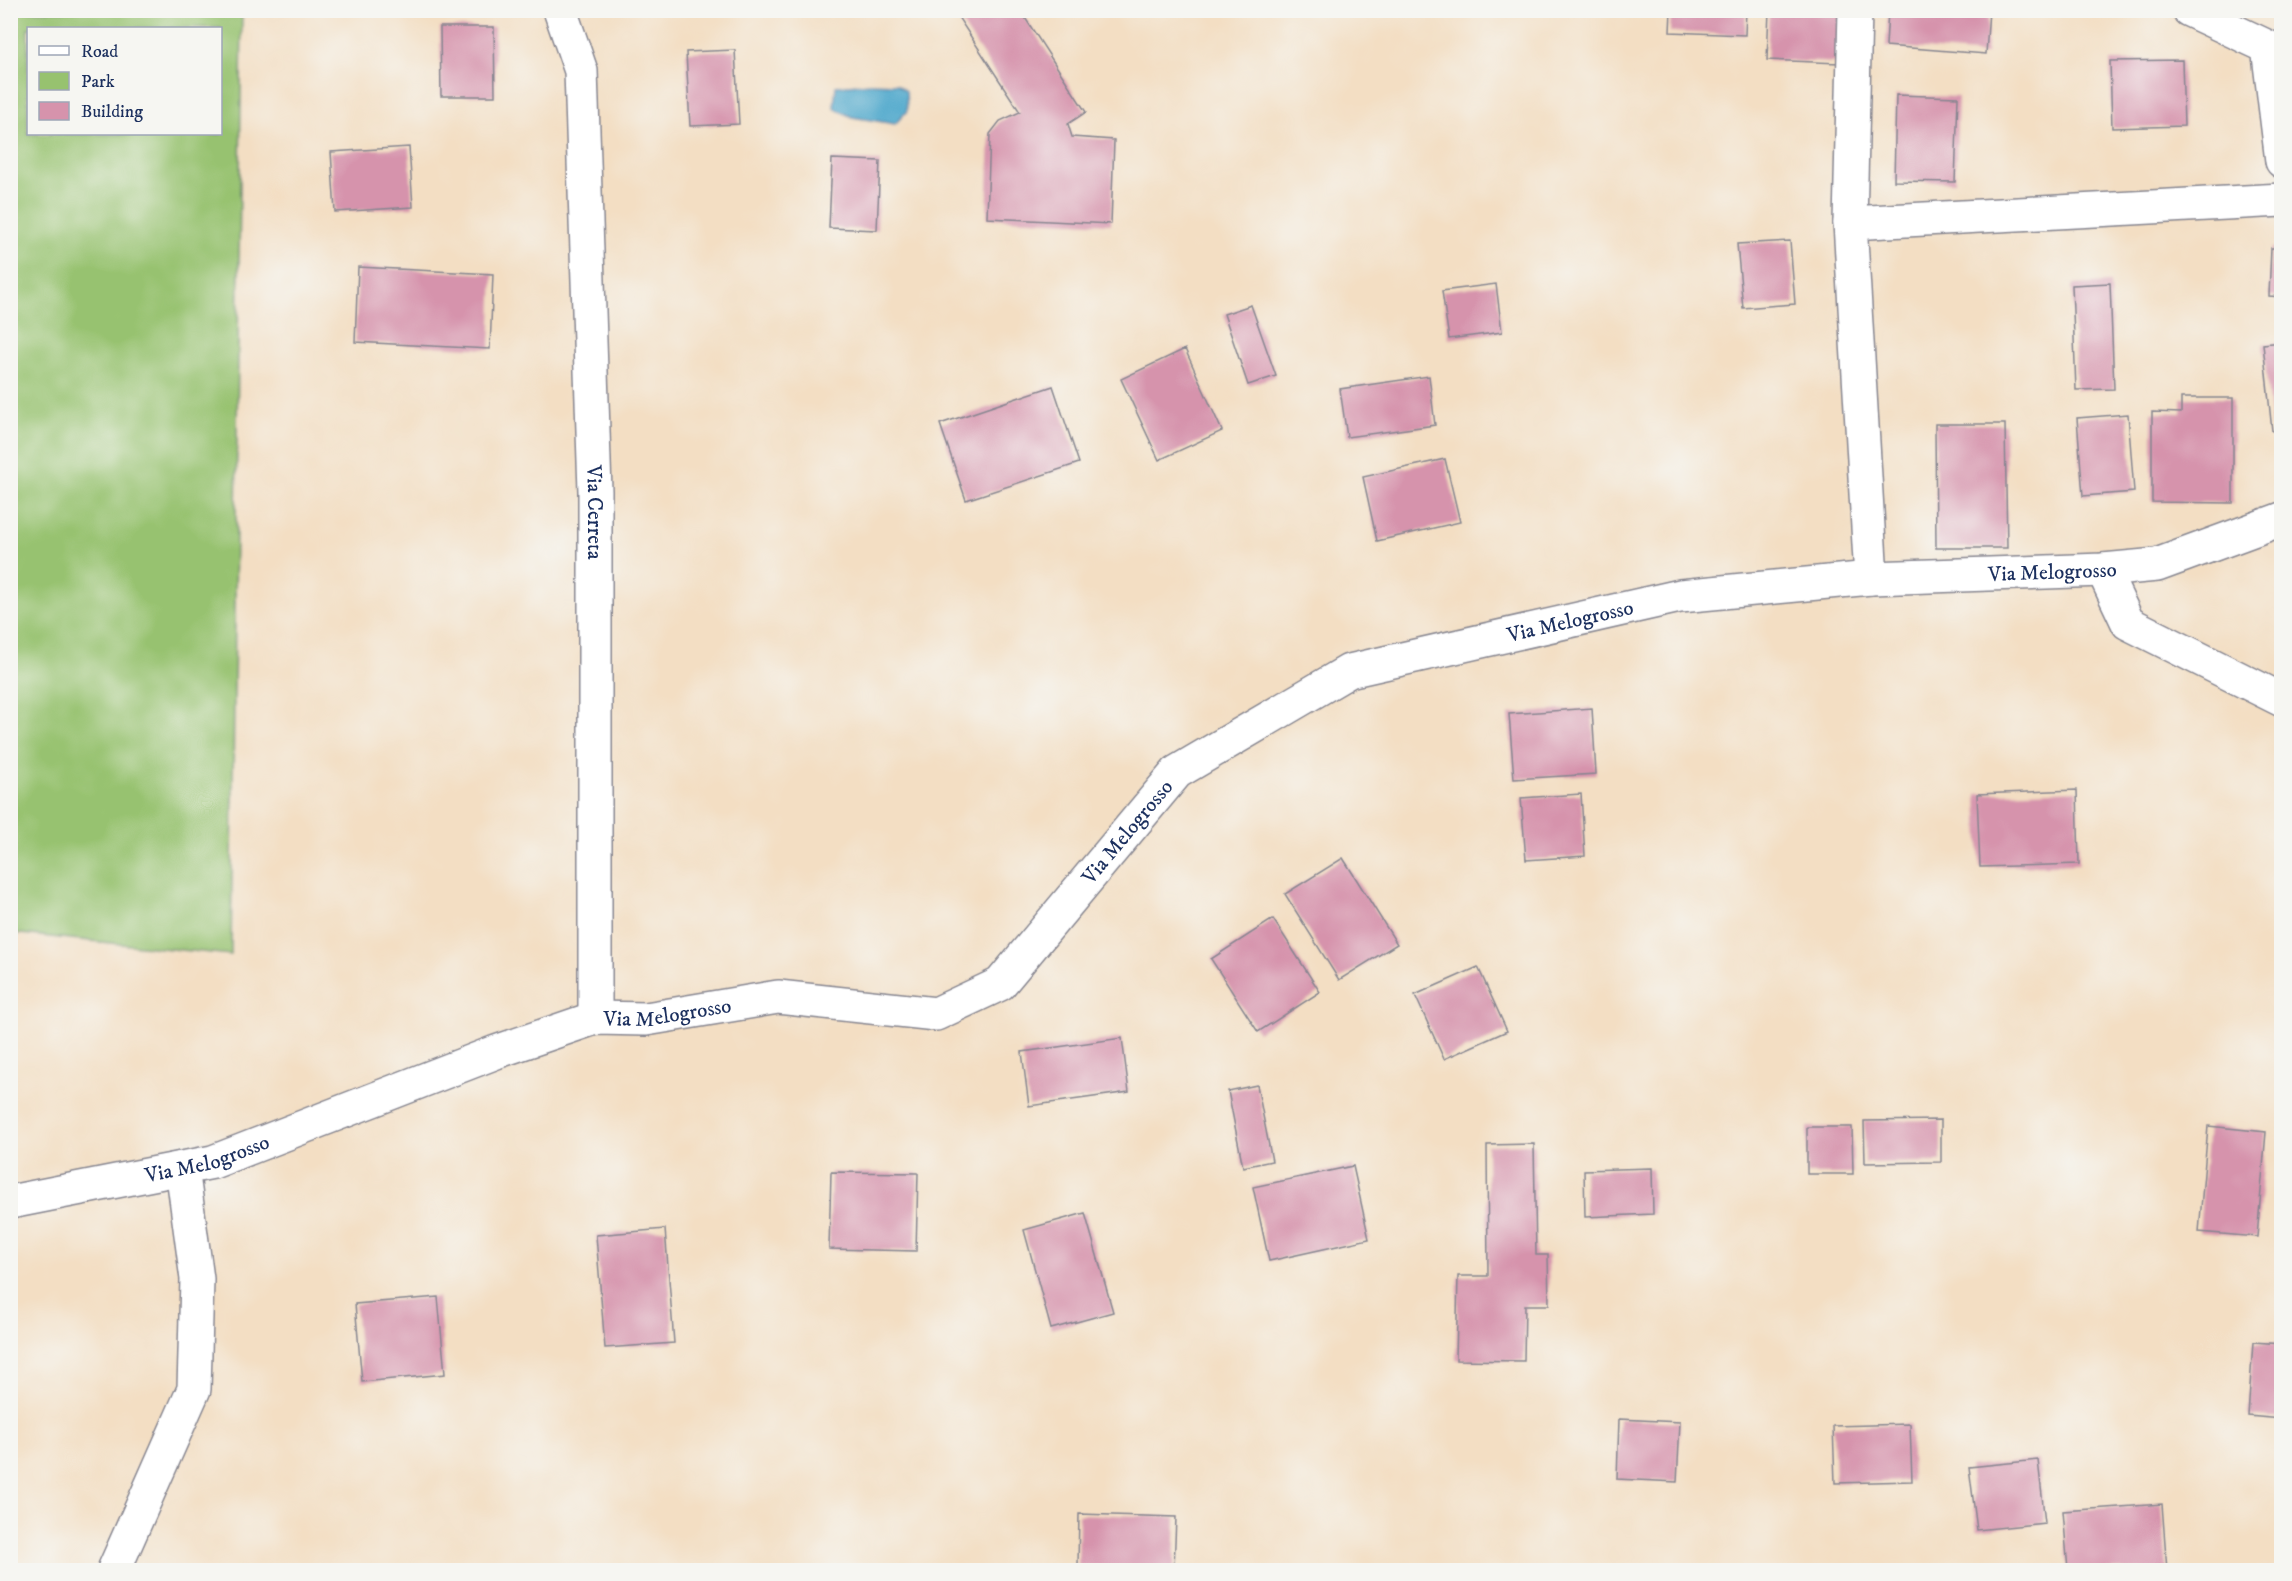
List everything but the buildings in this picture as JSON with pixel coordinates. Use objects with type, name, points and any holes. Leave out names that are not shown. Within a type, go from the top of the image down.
[{"type":"street","name":"Via Cerreta","points":[[560,10],[582,71],[595,491],[595,1018]]},
{"type":"street","points":[[1855,10],[1850,223],[1871,578]]},
{"type":"street","points":[[2189,10],[2268,47],[2282,162]]},
{"type":"street","points":[[1850,223],[2282,200]]},
{"type":"street","name":"Via Melogrosso","points":[[10,1202],[213,1162],[496,1052],[595,1018],[646,1019],[778,997],[936,1014],[1000,984],[1177,772],[1349,671],[1680,596],[1871,578],[2103,570],[2157,565],[2282,519]]},
{"type":"street","points":[[2103,570],[2128,623],[2282,700]]},
{"type":"street","points":[[114,1570],[194,1389],[196,1279],[182,1168]]},
{"type":"green space","points":[[10,11],[242,11],[231,955],[11,933]]},
{"type":"water","points":[[871,83],[896,84],[906,91],[907,111],[895,124],[852,117],[834,108],[836,86]]}]
